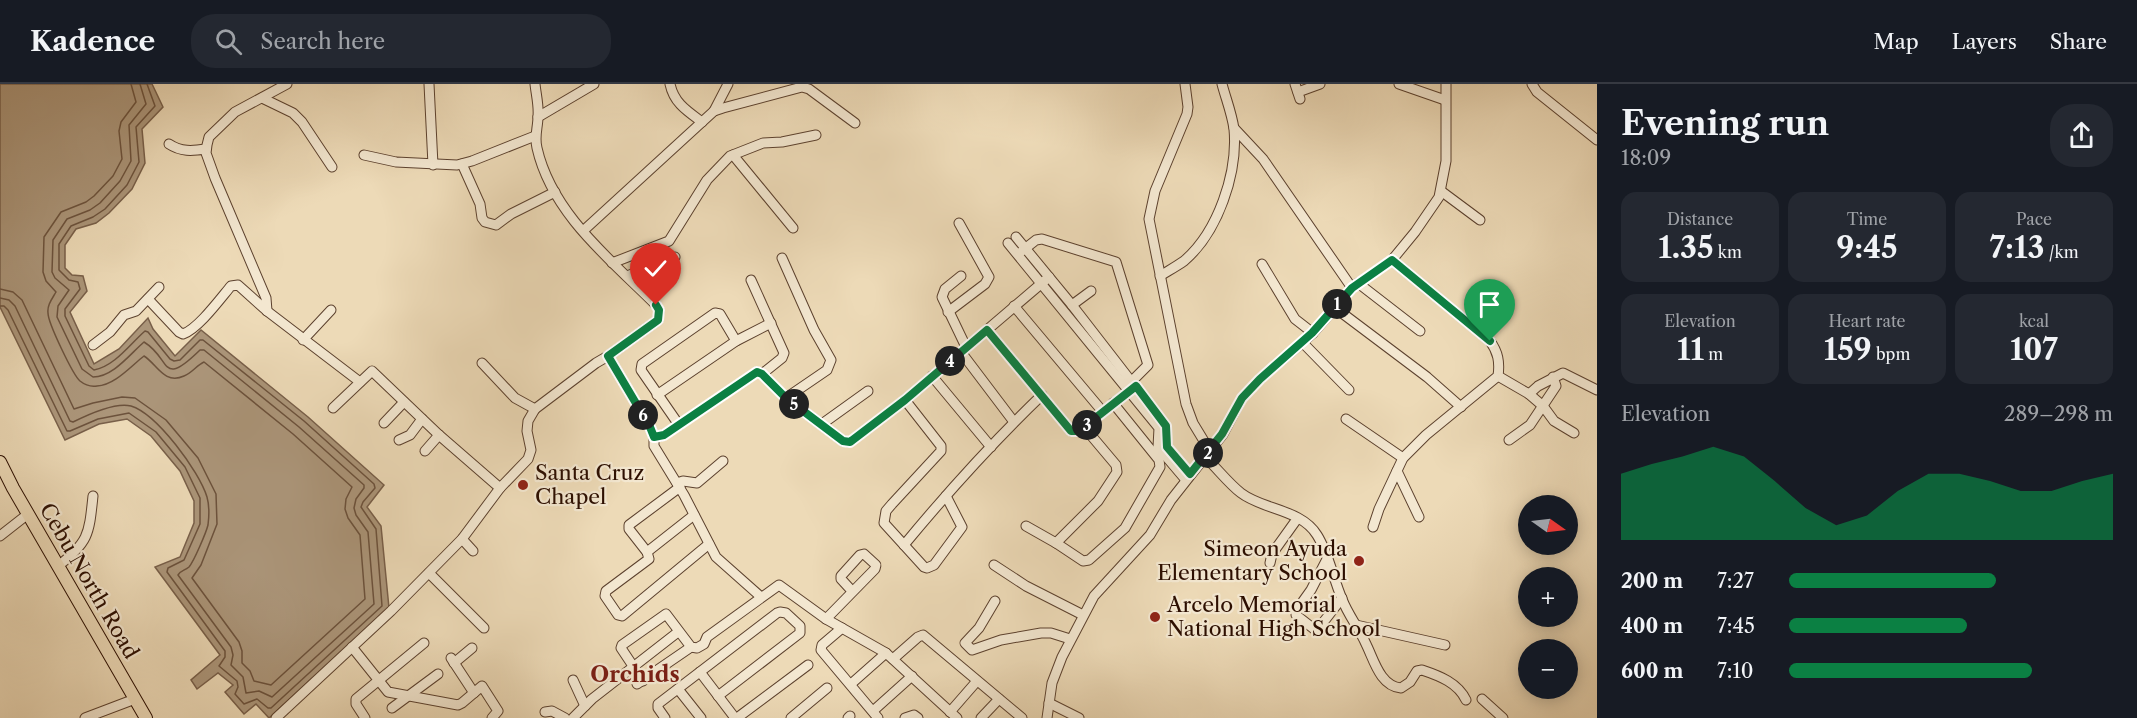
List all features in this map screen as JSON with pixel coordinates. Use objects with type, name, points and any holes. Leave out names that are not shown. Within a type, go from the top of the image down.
[{"type":"main road","name":"Cebu North Road","points":[[0,462],[146,718]]},
{"type":"street","points":[[267,311],[266,298],[215,178],[206,149],[209,137],[235,112],[287,84]]},
{"type":"street","points":[[429,84],[433,165]]},
{"type":"street","points":[[276,718],[462,539],[500,488],[530,457],[528,421],[535,409],[658,320],[660,315],[656,305],[612,263],[583,231],[555,192],[541,162],[535,136],[538,117],[535,84]]},
{"type":"street","points":[[538,117],[594,84]]},
{"type":"street","points":[[670,84],[673,98],[684,110],[702,122]]},
{"type":"street","points":[[718,110],[728,84]]},
{"type":"street","points":[[583,231],[718,110],[735,84]]},
{"type":"street","points":[[773,84],[774,95]]},
{"type":"street","points":[[1185,84],[1187,114],[1155,191],[1149,219],[1186,404],[1192,423],[1207,454],[1240,492],[1297,519],[1317,534],[1342,598],[1384,680],[1390,686],[1406,687],[1414,674],[1422,670],[1452,683],[1459,688],[1466,700]]},
{"type":"street","points":[[1160,276],[1184,260],[1196,248],[1222,205],[1230,177],[1234,128],[1222,84]]},
{"type":"street","points":[[1298,92],[1320,84]]},
{"type":"street","points":[[1399,84],[1445,100]]},
{"type":"street","points":[[1047,718],[1052,683],[1070,639],[1083,615],[1100,588],[1150,535],[1188,477],[1222,434],[1242,398],[1260,379],[1303,343],[1355,286],[1392,260],[1415,232],[1442,191],[1446,161],[1446,84]]},
{"type":"street","points":[[1533,84],[1537,92],[1597,140]]},
{"type":"street","points":[[718,110],[802,87],[809,89],[855,123]]},
{"type":"street","points":[[262,98],[293,113],[302,122],[332,167]]},
{"type":"street","points":[[1234,128],[1263,159],[1355,286],[1420,331]]},
{"type":"street","points":[[612,263],[669,241],[707,180],[726,159],[763,143],[782,142],[816,135]]},
{"type":"street","points":[[364,155],[396,162],[433,165],[462,164],[535,136]]},
{"type":"street","points":[[169,144],[187,151],[206,149]]},
{"type":"street","points":[[733,155],[793,228]]},
{"type":"street","points":[[462,164],[480,204],[482,218],[484,222],[490,224],[496,225],[511,214],[555,192]]},
{"type":"street","points":[[1442,191],[1480,220]]},
{"type":"street","points":[[948,312],[988,279],[988,274],[959,223]]},
{"type":"street","points":[[987,330],[1071,431],[1079,431],[1103,412],[1146,370],[1148,362],[1116,262],[1042,239],[1036,240],[1022,252]]},
{"type":"street","points":[[1012,240],[1131,386]]},
{"type":"street","points":[[627,276],[675,257]]},
{"type":"street","points":[[782,258],[814,330],[831,360],[827,370],[786,398]]},
{"type":"street","points":[[1373,527],[1403,458],[1426,435],[1497,376],[1498,357],[1496,348],[1490,341],[1392,260]]},
{"type":"street","points":[[1262,264],[1295,319],[1312,333]]},
{"type":"street","points":[[961,276],[942,293],[942,301],[964,350],[1014,422]]},
{"type":"street","points":[[751,280],[784,353],[782,358],[762,374]]},
{"type":"street","points":[[1045,280],[1072,305],[1160,429],[1157,445],[1160,451],[1188,477]]},
{"type":"street","points":[[654,437],[664,435],[754,372],[762,374],[786,398],[843,441],[850,442],[905,400],[1045,280]]},
{"type":"street","points":[[148,299],[183,334],[188,333],[234,284],[241,287],[303,340],[360,382]]},
{"type":"street","points":[[93,345],[110,332],[124,315],[136,311],[159,287]]},
{"type":"street","points":[[1072,305],[1090,291]]},
{"type":"street","points":[[1014,306],[1103,412]]},
{"type":"street","points":[[1334,307],[1461,407]]},
{"type":"street","points":[[303,340],[331,310]]},
{"type":"street","points":[[679,425],[657,395],[641,370],[641,366],[715,313],[720,314],[736,340]]},
{"type":"street","points":[[657,395],[736,340],[771,323]]},
{"type":"street","points":[[1303,343],[1349,390]]},
{"type":"street","points":[[608,356],[650,427],[654,437],[654,446],[718,559],[761,597]]},
{"type":"street","points":[[482,363],[514,398],[535,409]]},
{"type":"street","points":[[333,408],[372,371],[439,435],[500,488]]},
{"type":"street","points":[[1529,394],[1559,374],[1568,374],[1597,389]]},
{"type":"street","points":[[932,376],[991,447]]},
{"type":"street","points":[[1497,376],[1529,394],[1543,406],[1554,421],[1574,433]]},
{"type":"street","points":[[1509,440],[1530,425],[1556,386],[1553,377]]},
{"type":"street","points":[[822,424],[868,391]]},
{"type":"street","points":[[904,545],[1014,422],[1042,395]]},
{"type":"street","points":[[905,400],[941,446],[942,451],[886,511],[884,523],[924,567],[930,568],[934,565],[962,527],[946,496]]},
{"type":"street","points":[[384,423],[404,402]]},
{"type":"street","points":[[1026,526],[1080,559],[1089,560],[1125,528],[1160,467],[1159,460],[1113,403]]},
{"type":"street","points":[[399,440],[410,435],[422,419]]},
{"type":"street","points":[[1346,419],[1403,458]]},
{"type":"street","points":[[1056,543],[1098,501],[1117,472],[1116,465],[1084,427]]},
{"type":"street","points":[[425,451],[439,435]]},
{"type":"street","points":[[709,544],[623,615],[619,616],[605,596],[605,592],[648,560],[646,552],[629,529],[629,525],[683,481],[697,483],[723,461]]},
{"type":"street","points":[[1397,471],[1419,517]]},
{"type":"street","points":[[58,566],[74,554],[86,539],[93,496]]},
{"type":"street","points":[[0,536],[28,514]]},
{"type":"street","points":[[646,552],[694,515]]},
{"type":"street","points":[[1270,563],[1272,554],[1297,519]]},
{"type":"street","points":[[462,539],[473,551]]},
{"type":"street","points":[[1327,559],[1311,590],[1296,611],[1296,615],[1314,629],[1318,629],[1342,598]]},
{"type":"street","points":[[994,565],[1026,586],[1083,615]]},
{"type":"street","points":[[429,573],[484,628]]},
{"type":"street","points":[[691,647],[640,682],[634,667],[621,648],[664,615],[667,615],[691,647],[697,648],[702,646],[707,637],[775,586],[780,586],[826,619],[890,656],[954,715],[977,681]]},
{"type":"street","points":[[826,619],[852,591]]},
{"type":"street","points":[[995,601],[979,627],[965,643],[972,650],[992,642],[1041,633],[1070,639]]},
{"type":"street","points":[[665,718],[658,705],[780,612],[786,613],[801,626],[800,633],[718,696]]},
{"type":"street","points":[[1356,625],[1445,645]]},
{"type":"street","points":[[979,627],[992,642]]},
{"type":"street","points":[[842,628],[821,647],[876,715],[912,676]]},
{"type":"street","points":[[573,718],[592,699],[678,632]]},
{"type":"street","points":[[851,684],[918,637],[923,636],[1022,718]]},
{"type":"street","points":[[365,718],[355,701],[359,695],[424,643]]},
{"type":"street","points":[[352,647],[388,692],[458,705],[482,686],[498,711],[492,718]]},
{"type":"street","points":[[472,648],[453,661],[474,693]]},
{"type":"street","points":[[700,672],[736,718],[808,665]]},
{"type":"street","points":[[392,708],[438,674]]},
{"type":"street","points":[[573,680],[585,706]]},
{"type":"street","points":[[791,718],[827,688]]},
{"type":"street","points":[[678,689],[701,718]]},
{"type":"street","points":[[85,718],[135,699]]},
{"type":"street","points":[[981,718],[999,699]]},
{"type":"street","points":[[1482,699],[1503,718]]},
{"type":"street","points":[[1049,703],[1079,718]]},
{"type":"street","points":[[545,712],[552,711],[565,718]]},
{"type":"street","points":[[905,718],[914,715],[918,718]]},
{"type":"water","points":[[0,84],[152,84],[163,107],[142,129],[145,163],[132,189],[96,223],[76,229],[65,245],[65,268],[72,275],[83,276],[87,291],[70,312],[94,364],[119,349],[148,318],[153,329],[175,356],[201,330],[308,417],[384,485],[367,507],[381,526],[389,608],[269,718],[256,704],[244,714],[225,692],[233,685],[218,673],[197,689],[191,680],[220,655],[155,567],[180,557],[194,523],[194,501],[180,471],[151,436],[127,419],[99,424],[65,440],[0,307]]},
{"type":"place","name":"Santa Cruz Chapel","points":[[523,485]]},
{"type":"place","name":"Simeon Ayuda Elementary School","points":[[1359,561]]},
{"type":"place","name":"Arcelo Memorial National High School","points":[[1155,617]]},
{"type":"district","name":"Orchids","points":[[635,674]]},
{"type":"route","points":[[656,305],[660,315],[658,320],[608,356],[654,437],[664,435],[757,372],[762,374],[786,398],[843,441],[850,442],[905,400],[987,330],[1071,431],[1079,431],[1136,386],[1166,426],[1165,443],[1167,447],[1190,474],[1222,434],[1242,398],[1260,379],[1303,343],[1352,288],[1392,260],[1490,341]]}]
